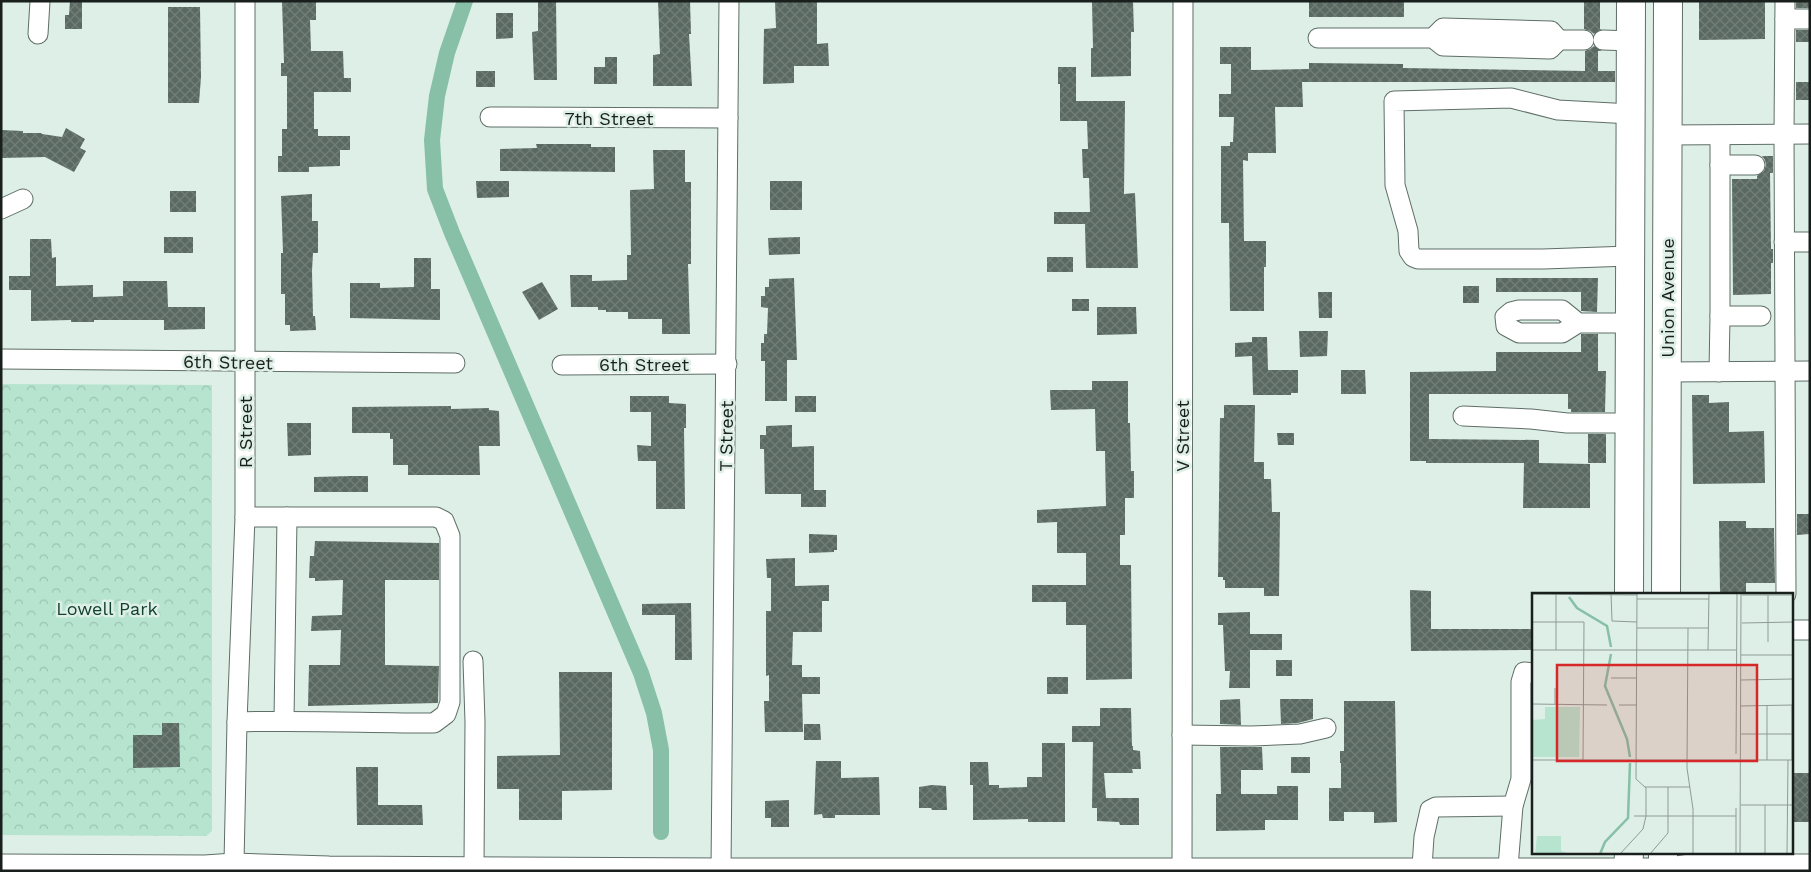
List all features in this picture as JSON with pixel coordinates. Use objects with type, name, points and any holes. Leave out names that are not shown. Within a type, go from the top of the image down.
[{"type":"highway","name":"Union Avenue","points":[[1629,593],[1631,1]]},
{"type":"highway","points":[[1651,1],[1657,19],[1668,33]]},
{"type":"highway","name":"Union Avenue","points":[[1666,593],[1668,1]]},
{"type":"street","points":[[38,34],[40,1]]},
{"type":"street","name":"R Street","points":[[234,863],[245,517],[245,1]]},
{"type":"street","name":"T Street","points":[[721,869],[728,1]]},
{"type":"street","name":"V Street","points":[[1182,869],[1183,1]]},
{"type":"street","points":[[1786,593],[1785,10],[1810,19]]},
{"type":"street","points":[[1318,38],[1433,38],[1443,28],[1551,31],[1560,40],[1631,41]]},
{"type":"street","points":[[1630,256],[1543,259],[1413,257],[1409,251],[1408,232],[1395,185],[1394,101],[1511,98],[1558,110],[1631,114]]},
{"type":"street","name":"7th Street","points":[[490,117],[728,118]]},
{"type":"street","points":[[1668,135],[1810,134]]},
{"type":"street","points":[[1719,372],[1720,135]]},
{"type":"street","points":[[1720,165],[1755,165]]},
{"type":"street","points":[[1,209],[23,200]]},
{"type":"street","points":[[1784,242],[1810,242]]},
{"type":"street","points":[[1720,316],[1761,316]]},
{"type":"street","points":[[1578,322],[1630,323]]},
{"type":"street","name":"6th Street","points":[[1,359],[455,363]]},
{"type":"street","name":"6th Street","points":[[562,364],[726,364]]},
{"type":"street","points":[[1666,372],[1810,371]]},
{"type":"street","points":[[1463,416],[1531,419],[1567,423],[1630,423]]},
{"type":"street","points":[[237,722],[284,720],[334,723],[434,723],[446,714],[450,702],[450,536],[444,521],[436,517],[245,517]]},
{"type":"street","points":[[284,720],[287,517]]},
{"type":"street","points":[[1794,630],[1810,630]]},
{"type":"street","points":[[473,661],[474,866]]},
{"type":"street","points":[[1508,867],[1514,806],[1521,779],[1521,682],[1524,672],[1532,672]]},
{"type":"street","points":[[1182,735],[1251,736],[1300,734],[1326,728]]},
{"type":"street","points":[[1422,867],[1424,837],[1430,810],[1436,807],[1514,806]]},
{"type":"street","points":[[1,864],[204,868],[234,863],[329,868],[435,869],[474,866],[602,869],[1508,867],[1560,869],[1628,864],[1690,864],[1747,858],[1786,858],[1810,864]]},
{"type":"green space","name":"Lowell Park","points":[[1,384],[212,385],[212,831],[206,836],[1,835]]},
{"type":"building","points":[[70,1],[82,1],[82,29],[65,29],[65,15],[69,15]]},
{"type":"building","points":[[282,1],[316,1],[316,20],[310,20],[311,51],[343,51],[344,78],[351,78],[351,92],[314,92],[314,129],[318,129],[318,136],[350,136],[350,150],[340,150],[340,166],[309,167],[309,172],[278,172],[278,156],[282,156],[282,129],[287,129],[287,76],[281,76],[281,63],[284,63]]},
{"type":"building","points":[[538,1],[556,1],[557,80],[534,80],[532,32],[538,31]]},
{"type":"building","points":[[658,1],[690,1],[691,34],[689,34],[692,86],[653,86],[653,55],[660,54]]},
{"type":"building","points":[[775,1],[817,1],[817,44],[828,43],[829,66],[794,66],[794,83],[763,84],[764,29],[776,28]]},
{"type":"building","points":[[1133,1],[1134,32],[1131,32],[1131,76],[1091,77],[1091,48],[1093,48],[1092,2]]},
{"type":"building","points":[[1309,1],[1404,1],[1404,17],[1309,17]]},
{"type":"building","points":[[1584,1],[1600,1],[1600,29],[1602,29],[1594,34],[1584,29]]},
{"type":"building","points":[[1699,1],[1765,1],[1765,39],[1699,40]]},
{"type":"building","points":[[1796,1],[1810,1],[1810,8],[1796,8]]},
{"type":"building","points":[[168,7],[200,7],[201,77],[199,103],[168,103]]},
{"type":"building","points":[[496,13],[513,13],[513,38],[496,39]]},
{"type":"building","points":[[1796,30],[1810,30],[1810,42],[1796,42]]},
{"type":"building","points":[[1594,46],[1602,51],[1598,51],[1598,71],[1615,71],[1615,82],[1302,82],[1303,107],[1275,107],[1276,153],[1248,153],[1248,161],[1243,160],[1244,241],[1266,241],[1264,311],[1230,311],[1229,223],[1221,223],[1221,146],[1230,146],[1230,142],[1233,142],[1234,117],[1219,117],[1219,94],[1231,94],[1231,64],[1220,64],[1220,47],[1251,47],[1251,70],[1309,69],[1309,63],[1403,64],[1403,68],[1585,71],[1585,51]]},
{"type":"building","points":[[605,57],[617,57],[617,84],[594,84],[594,67],[605,67]]},
{"type":"building","points":[[1058,67],[1076,67],[1076,101],[1125,101],[1124,194],[1135,193],[1138,268],[1086,268],[1085,224],[1054,224],[1054,212],[1090,212],[1089,178],[1083,178],[1082,149],[1088,149],[1087,121],[1060,121]]},
{"type":"building","points":[[476,71],[495,71],[495,87],[476,87]]},
{"type":"building","points":[[1796,82],[1810,82],[1810,100],[1796,100]]},
{"type":"building","points":[[66,128],[85,139],[80,148],[86,151],[74,172],[45,157],[1,158],[1,130],[41,133],[62,137]]},
{"type":"building","points":[[536,144],[591,144],[591,147],[615,147],[615,172],[500,171],[500,149],[537,148]]},
{"type":"building","points":[[653,150],[685,150],[685,182],[691,182],[691,264],[688,264],[690,334],[662,334],[662,319],[628,319],[628,312],[606,312],[606,310],[598,310],[598,307],[571,307],[570,275],[592,275],[592,281],[627,280],[627,255],[631,255],[630,190],[654,189]]},
{"type":"building","points":[[1762,156],[1773,156],[1773,173],[1770,173],[1771,249],[1773,249],[1771,294],[1733,295],[1732,179],[1757,179],[1757,176],[1764,171],[1766,165]]},
{"type":"building","points":[[476,181],[509,181],[509,197],[477,198]]},
{"type":"building","points":[[770,181],[802,181],[802,210],[770,210]]},
{"type":"building","points":[[170,191],[196,191],[196,212],[170,212]]},
{"type":"building","points":[[312,194],[312,221],[318,221],[318,253],[313,253],[312,271],[313,316],[315,316],[316,330],[290,331],[290,325],[285,325],[285,294],[281,294],[281,253],[283,253],[281,196]]},
{"type":"building","points":[[164,237],[193,237],[193,253],[164,253]]},
{"type":"building","points":[[800,237],[800,254],[769,255],[768,238]]},
{"type":"building","points":[[30,239],[51,239],[52,258],[56,257],[56,286],[93,285],[93,297],[123,296],[123,281],[167,281],[168,307],[205,307],[205,329],[164,330],[164,320],[31,321],[31,290],[9,290],[9,276],[30,276]]},
{"type":"building","points":[[1047,257],[1073,257],[1073,272],[1047,272]]},
{"type":"building","points":[[414,258],[431,258],[431,289],[440,289],[440,320],[350,318],[350,283],[380,283],[380,288],[414,287]]},
{"type":"building","points":[[794,278],[797,360],[787,360],[787,401],[765,401],[765,361],[761,361],[761,343],[764,343],[764,334],[767,334],[768,308],[761,307],[761,296],[765,296],[765,287],[769,287],[769,279]]},
{"type":"building","points":[[1496,278],[1598,278],[1597,312],[1581,311],[1581,292],[1496,292]]},
{"type":"building","points":[[542,282],[558,309],[539,320],[522,292]]},
{"type":"building","points":[[1463,286],[1479,286],[1479,303],[1463,303]]},
{"type":"building","points":[[1318,292],[1332,292],[1332,318],[1319,318]]},
{"type":"building","points":[[1072,299],[1089,299],[1089,311],[1072,311]]},
{"type":"building","points":[[1097,307],[1136,307],[1137,334],[1097,335]]},
{"type":"building","points":[[1299,331],[1328,331],[1327,356],[1300,357]]},
{"type":"building","points":[[1581,334],[1598,334],[1598,371],[1606,371],[1605,412],[1571,412],[1571,409],[1568,409],[1568,394],[1429,394],[1429,439],[1539,440],[1539,463],[1590,464],[1590,508],[1523,508],[1524,463],[1426,463],[1426,461],[1410,461],[1410,372],[1496,371],[1496,352],[1581,352]]},
{"type":"building","points":[[1252,337],[1267,337],[1268,370],[1298,370],[1298,393],[1291,393],[1291,395],[1253,395],[1252,356],[1235,357],[1235,343],[1252,342]]},
{"type":"building","points":[[1341,370],[1365,370],[1366,394],[1341,394]]},
{"type":"building","points":[[1092,381],[1128,381],[1128,423],[1130,423],[1131,471],[1134,471],[1134,498],[1125,498],[1125,535],[1120,535],[1120,565],[1131,565],[1132,679],[1086,680],[1086,625],[1066,625],[1066,602],[1032,602],[1032,585],[1086,585],[1086,553],[1057,553],[1057,522],[1037,523],[1037,510],[1106,506],[1105,451],[1096,451],[1095,409],[1051,410],[1050,390],[1092,390]]},
{"type":"building","points":[[1692,395],[1709,395],[1709,403],[1729,402],[1729,432],[1764,431],[1765,483],[1693,484]]},
{"type":"building","points":[[630,396],[669,396],[669,403],[686,404],[686,428],[684,428],[685,509],[656,509],[656,461],[638,461],[637,445],[651,446],[651,412],[630,412]]},
{"type":"building","points":[[795,396],[816,396],[816,412],[795,412]]},
{"type":"building","points":[[1224,405],[1255,405],[1254,462],[1264,462],[1264,479],[1271,479],[1272,512],[1280,512],[1279,596],[1264,596],[1264,588],[1225,588],[1225,580],[1223,580],[1223,577],[1218,577],[1220,418],[1224,418]]},
{"type":"building","points":[[451,406],[451,409],[489,408],[489,410],[499,411],[500,446],[479,446],[480,475],[408,475],[408,465],[393,465],[393,439],[390,439],[390,433],[352,433],[352,407]]},
{"type":"building","points":[[287,423],[311,423],[311,455],[288,456]]},
{"type":"building","points":[[792,425],[792,447],[814,446],[814,490],[826,490],[826,507],[801,507],[801,494],[765,494],[764,449],[760,449],[760,435],[766,435],[766,426]]},
{"type":"building","points":[[1277,433],[1294,433],[1294,445],[1278,445]]},
{"type":"building","points":[[1588,434],[1606,434],[1606,463],[1588,463]]},
{"type":"building","points":[[368,476],[368,492],[314,492],[314,477]]},
{"type":"building","points":[[1797,514],[1810,514],[1810,534],[1797,535]]},
{"type":"building","points":[[1719,521],[1746,521],[1746,528],[1774,528],[1775,583],[1746,583],[1746,592],[1720,592]]},
{"type":"building","points":[[809,534],[837,535],[837,550],[834,550],[834,552],[809,553]]},
{"type":"building","points":[[315,541],[439,543],[439,580],[385,580],[385,665],[439,666],[438,703],[308,706],[309,665],[340,665],[341,630],[311,631],[312,616],[342,615],[343,580],[315,581],[315,578],[309,578],[310,556],[314,556]]},
{"type":"building","points":[[795,558],[795,586],[829,585],[829,601],[822,601],[822,632],[793,632],[792,665],[802,665],[802,677],[820,677],[820,694],[802,694],[803,732],[765,732],[764,701],[769,701],[769,675],[766,676],[766,611],[771,611],[771,578],[767,578],[766,559]]},
{"type":"building","points":[[1410,590],[1431,591],[1431,629],[1532,629],[1532,650],[1411,651]]},
{"type":"building","points":[[691,603],[692,660],[675,660],[675,615],[642,615],[642,604]]},
{"type":"building","points":[[1250,612],[1250,634],[1282,634],[1282,650],[1250,650],[1250,688],[1229,688],[1230,671],[1225,671],[1223,625],[1218,625],[1218,613]]},
{"type":"building","points":[[1276,660],[1292,660],[1292,676],[1276,676]]},
{"type":"building","points":[[559,672],[612,672],[612,790],[562,791],[562,820],[519,820],[519,789],[497,789],[497,756],[560,755]]},
{"type":"building","points":[[1047,677],[1068,677],[1068,694],[1047,694]]},
{"type":"building","points":[[1240,699],[1241,725],[1220,724],[1220,700]]},
{"type":"building","points":[[1280,699],[1313,699],[1313,719],[1298,723],[1281,724]]},
{"type":"building","points":[[1344,701],[1395,701],[1397,822],[1374,823],[1374,812],[1344,812],[1344,821],[1329,821],[1329,788],[1341,788],[1340,751],[1344,751]]},
{"type":"building","points":[[1100,708],[1131,708],[1132,746],[1133,750],[1140,751],[1141,769],[1132,769],[1133,773],[1104,773],[1106,798],[1139,798],[1139,825],[1120,825],[1119,822],[1097,821],[1097,808],[1092,808],[1093,742],[1072,742],[1072,726],[1100,726]]},
{"type":"building","points":[[162,723],[179,723],[180,767],[133,768],[133,735],[162,735]]},
{"type":"building","points":[[804,724],[820,724],[821,740],[804,740]]},
{"type":"building","points":[[1042,743],[1065,743],[1065,822],[1028,822],[1028,819],[973,820],[973,785],[970,785],[970,762],[988,762],[989,785],[999,785],[999,788],[1027,787],[1027,777],[1042,777]]},
{"type":"building","points":[[1220,747],[1262,747],[1263,770],[1241,770],[1241,794],[1277,794],[1277,786],[1298,786],[1298,820],[1265,820],[1265,830],[1216,831],[1216,794],[1221,794]]},
{"type":"building","points":[[1291,757],[1310,757],[1310,773],[1291,773]]},
{"type":"building","points":[[816,761],[841,761],[841,778],[879,777],[880,815],[835,815],[835,818],[823,818],[822,814],[814,815]]},
{"type":"building","points":[[356,767],[378,767],[378,805],[422,805],[423,825],[357,825]]},
{"type":"building","points":[[1794,773],[1810,773],[1810,822],[1794,822]]},
{"type":"building","points":[[932,785],[946,786],[947,810],[919,808],[919,787]]},
{"type":"building","points":[[789,800],[789,827],[771,827],[771,818],[765,818],[765,801]]},
{"type":"waterway","points":[[465,1],[447,53],[437,96],[432,140],[435,189],[452,233],[641,673],[654,713],[661,750],[661,832]]}]
